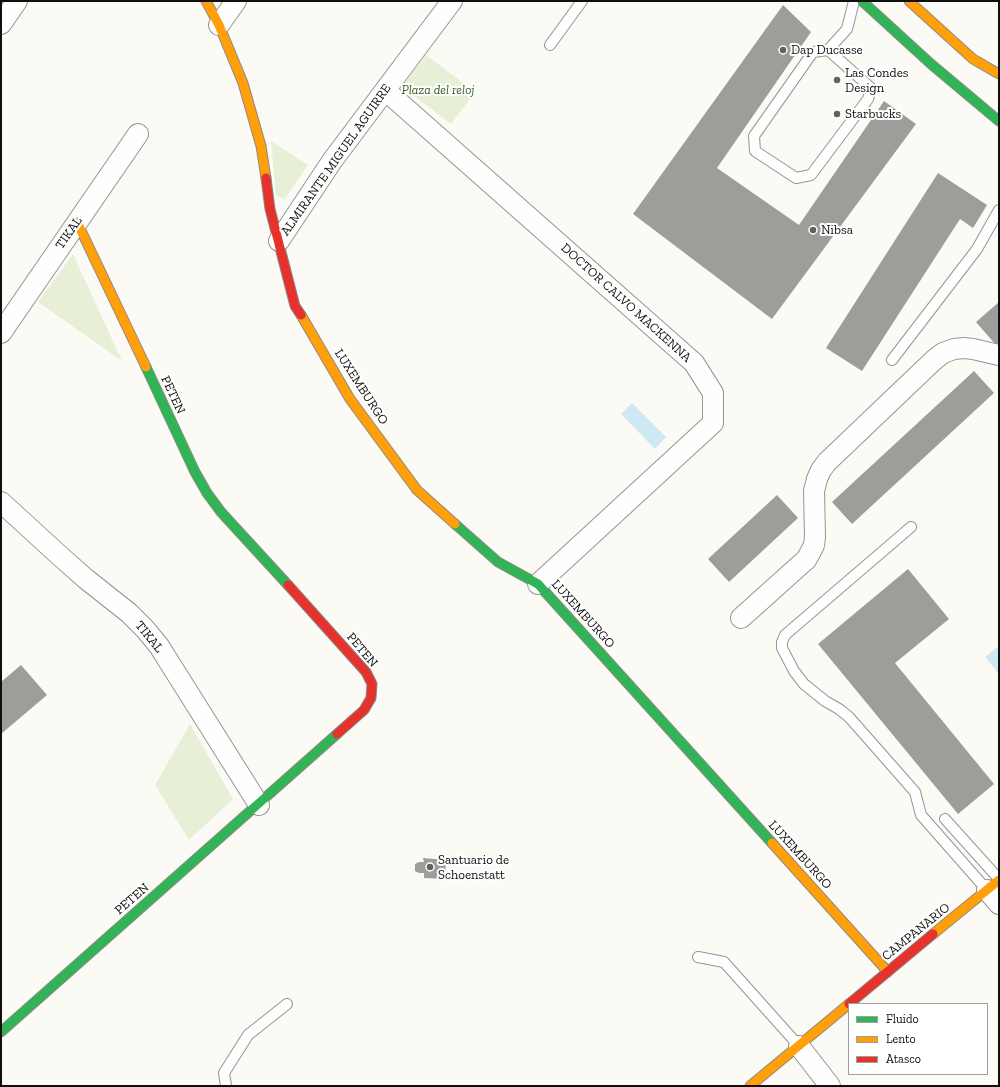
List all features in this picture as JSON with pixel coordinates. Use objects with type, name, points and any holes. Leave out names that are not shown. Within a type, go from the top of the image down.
[{"type":"street","points":[[1,24],[17,1]]},
{"type":"street","name":"LUXEMBURGO","points":[[206,1],[219,25],[244,84],[261,146],[270,209],[295,306],[350,399],[417,490],[498,562],[538,584],[888,972]]},
{"type":"street","points":[[219,25],[236,1]]},
{"type":"street","name":"ALMIRANTE MIGUEL AGUIRRE","points":[[279,241],[332,161],[452,1]]},
{"type":"street","points":[[862,1],[931,64],[999,121]]},
{"type":"street","points":[[909,1],[973,59],[999,74]]},
{"type":"street","points":[[973,59],[994,59]]},
{"type":"street","name":"DOCTOR CALVO MACKENNA","points":[[385,90],[694,363],[714,394],[713,423],[538,584]]},
{"type":"street","name":"TIKAL","points":[[1,333],[138,134]]},
{"type":"street","name":"PETEN","points":[[1,1032],[259,805],[364,710],[371,698],[372,684],[366,672],[227,518],[207,493],[192,466],[77,222]]},
{"type":"street","points":[[741,618],[806,560],[810,553],[814,545],[815,537],[814,491],[817,479],[827,462],[934,360],[944,353],[954,349],[964,348],[999,355]]},
{"type":"street","name":"TIKAL","points":[[1,502],[86,579],[129,613],[145,629],[159,646],[259,805]]},
{"type":"street","name":"CAMPANARIO","points":[[850,1003],[996,888]]},
{"type":"street","name":"CAMPANARIO","points":[[750,1086],[848,1005]]},
{"type":"street","points":[[799,1046],[830,1086]]},
{"type":"lane","points":[[550,45],[582,1]]},
{"type":"lane","points":[[828,50],[871,88],[868,99],[811,175],[796,178],[755,151],[754,136],[813,52],[828,50],[847,28],[854,1]]},
{"type":"lane","points":[[892,360],[977,248],[999,210]]},
{"type":"lane","points":[[911,527],[785,635],[782,642],[782,648],[794,672],[804,684],[825,701],[849,717],[915,792],[922,816],[996,888]]},
{"type":"lane","points":[[945,819],[996,888]]},
{"type":"lane","points":[[698,957],[724,962],[799,1046]]},
{"type":"lane","points":[[226,1086],[224,1073],[248,1035],[288,1004]]},
{"type":"green space","name":"Plaza del reloj","points":[[426,55],[475,92],[451,124],[402,87]]},
{"type":"green space","points":[[271,141],[308,165],[285,199],[276,196]]},
{"type":"green space","points":[[73,254],[122,361],[38,302]]},
{"type":"green space","points":[[190,724],[233,799],[189,840],[155,785]]},
{"type":"water","points":[[632,403],[666,437],[655,449],[621,414]]},
{"type":"water","points":[[999,646],[999,674],[985,657]]},
{"type":"building","points":[[783,5],[811,32],[717,168],[799,225],[884,101],[916,124],[772,319],[633,214]]},
{"type":"building","points":[[938,173],[987,205],[973,228],[960,219],[862,371],[826,348]]},
{"type":"building","points":[[999,302],[999,343],[996,345],[976,322]]},
{"type":"building","points":[[974,371],[994,393],[852,524],[832,502]]},
{"type":"building","points":[[777,495],[798,518],[729,582],[708,559]]},
{"type":"building","points":[[908,569],[949,619],[895,663],[994,784],[958,814],[818,644]]},
{"type":"building","points":[[21,665],[47,695],[1,734],[1,682]]},
{"type":"building","name":"Santuario de Schoenstatt","points":[[423,858],[446,860],[445,879],[424,878],[424,873],[415,871],[415,864],[424,862]]},
{"type":"traffic: fast","points":[[862,1],[931,64],[999,121]]},
{"type":"traffic: fast","points":[[146,367],[195,472],[207,493],[221,512],[288,585]]},
{"type":"traffic: fast","points":[[455,524],[498,562],[538,584],[772,843]]},
{"type":"traffic: fast","points":[[1,1032],[337,734]]},
{"type":"traffic: slow","points":[[206,1],[219,25],[243,83],[261,146],[266,178]]},
{"type":"traffic: slow","points":[[909,1],[973,59],[999,74]]},
{"type":"traffic: slow","points":[[77,222],[146,367]]},
{"type":"traffic: slow","points":[[301,315],[350,399],[417,490],[455,524]]},
{"type":"traffic: slow","points":[[772,843],[888,972]]},
{"type":"traffic: slow","points":[[933,934],[999,880]]},
{"type":"traffic: slow","points":[[750,1086],[848,1005]]},
{"type":"traffic: jam","points":[[266,178],[270,209],[295,306],[301,315]]},
{"type":"traffic: jam","points":[[288,585],[366,672],[372,684],[371,698],[364,710],[337,734]]},
{"type":"traffic: jam","points":[[850,1003],[933,934]]},
{"type":"place","name":"Dap Ducasse","points":[[783,50]]},
{"type":"place","name":"Las Condes Design","points":[[837,80]]},
{"type":"place","name":"Starbucks","points":[[837,114]]},
{"type":"place","name":"Nibsa","points":[[813,230]]},
{"type":"place","name":"Santuario de Schoenstatt","points":[[430,867]]}]
